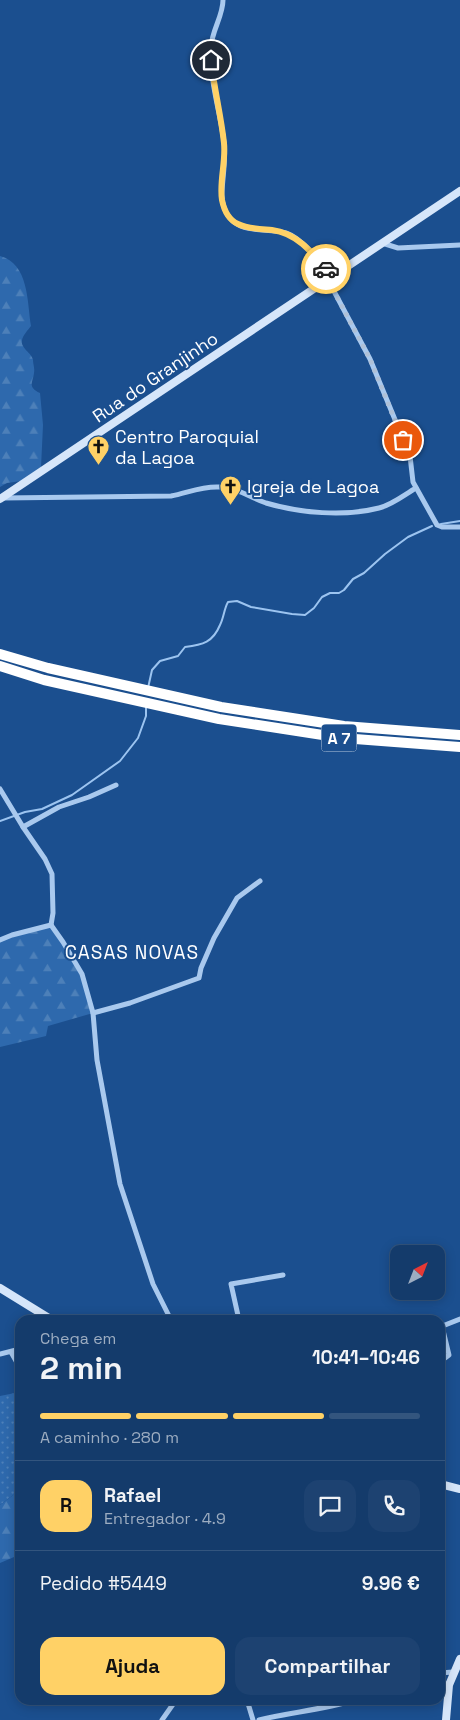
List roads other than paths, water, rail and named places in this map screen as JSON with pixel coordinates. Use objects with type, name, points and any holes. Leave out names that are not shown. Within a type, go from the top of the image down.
[{"type":"highway","name":"A 7","points":[[0,654],[48,668],[220,708],[344,726],[460,736]]},
{"type":"highway","name":"A 7","points":[[0,666],[44,680],[219,719],[342,738],[460,747]]},
{"type":"street","points":[[223,0],[222,11],[214,30],[211,53],[224,143],[222,201],[227,213],[233,221],[241,226],[291,235],[321,263],[370,359],[410,456],[412,477],[416,488],[438,525],[442,528],[460,527]]},
{"type":"street","name":"Rua do Granjinho","points":[[1,499],[460,191]]},
{"type":"street","points":[[382,243],[398,248],[460,244]]},
{"type":"street","points":[[1,499],[171,496],[190,490],[220,487],[245,492],[266,503],[318,513],[336,514],[379,508],[416,488]]},
{"type":"street","points":[[23,827],[59,807],[116,785]]},
{"type":"street","points":[[0,789],[45,859],[52,874],[53,913],[51,925],[82,974],[93,1013],[98,1060],[120,1184],[153,1284],[168,1315]]},
{"type":"street","points":[[93,1013],[130,1003],[199,978],[201,968],[214,938],[237,898],[260,880]]},
{"type":"street","points":[[0,940],[51,925]]},
{"type":"street","points":[[238,1315],[231,1284],[283,1275]]},
{"type":"street","points":[[0,1288],[43,1315]]},
{"type":"street","points":[[445,1325],[460,1319]]},
{"type":"street","points":[[445,1340],[449,1355],[445,1358]]},
{"type":"street","points":[[0,1354],[15,1351]]},
{"type":"street","points":[[11,1352],[15,1359]]},
{"type":"street","points":[[445,1485],[460,1489]]},
{"type":"street","points":[[446,1720],[449,1685],[453,1672],[459,1662]]},
{"type":"street","points":[[445,1673],[453,1672]]},
{"type":"street","points":[[445,1684],[449,1685]]},
{"type":"street","points":[[162,1720],[172,1705]]},
{"type":"street","points":[[249,1705],[254,1720]]},
{"type":"street","points":[[260,1720],[278,1715],[340,1705]]},
{"type":"waterway","points":[[441,524],[460,521]]},
{"type":"waterway","points":[[148,688],[152,670],[160,661],[178,656],[185,647],[202,644],[211,639],[217,631],[228,602],[237,601],[251,607],[305,615],[314,608],[322,597],[344,590],[353,579],[364,573],[408,537],[432,526]]},
{"type":"waterway","points":[[0,821],[25,812],[42,809],[72,795],[120,761],[138,738],[146,716],[146,707]]},
{"type":"place","name":"Centro Paroquial da Lagoa","points":[[99,465]]},
{"type":"place","name":"Igreja de Lagoa","points":[[231,505]]},
{"type":"district","name":"CASAS NOVAS","points":[[132,952]]}]
